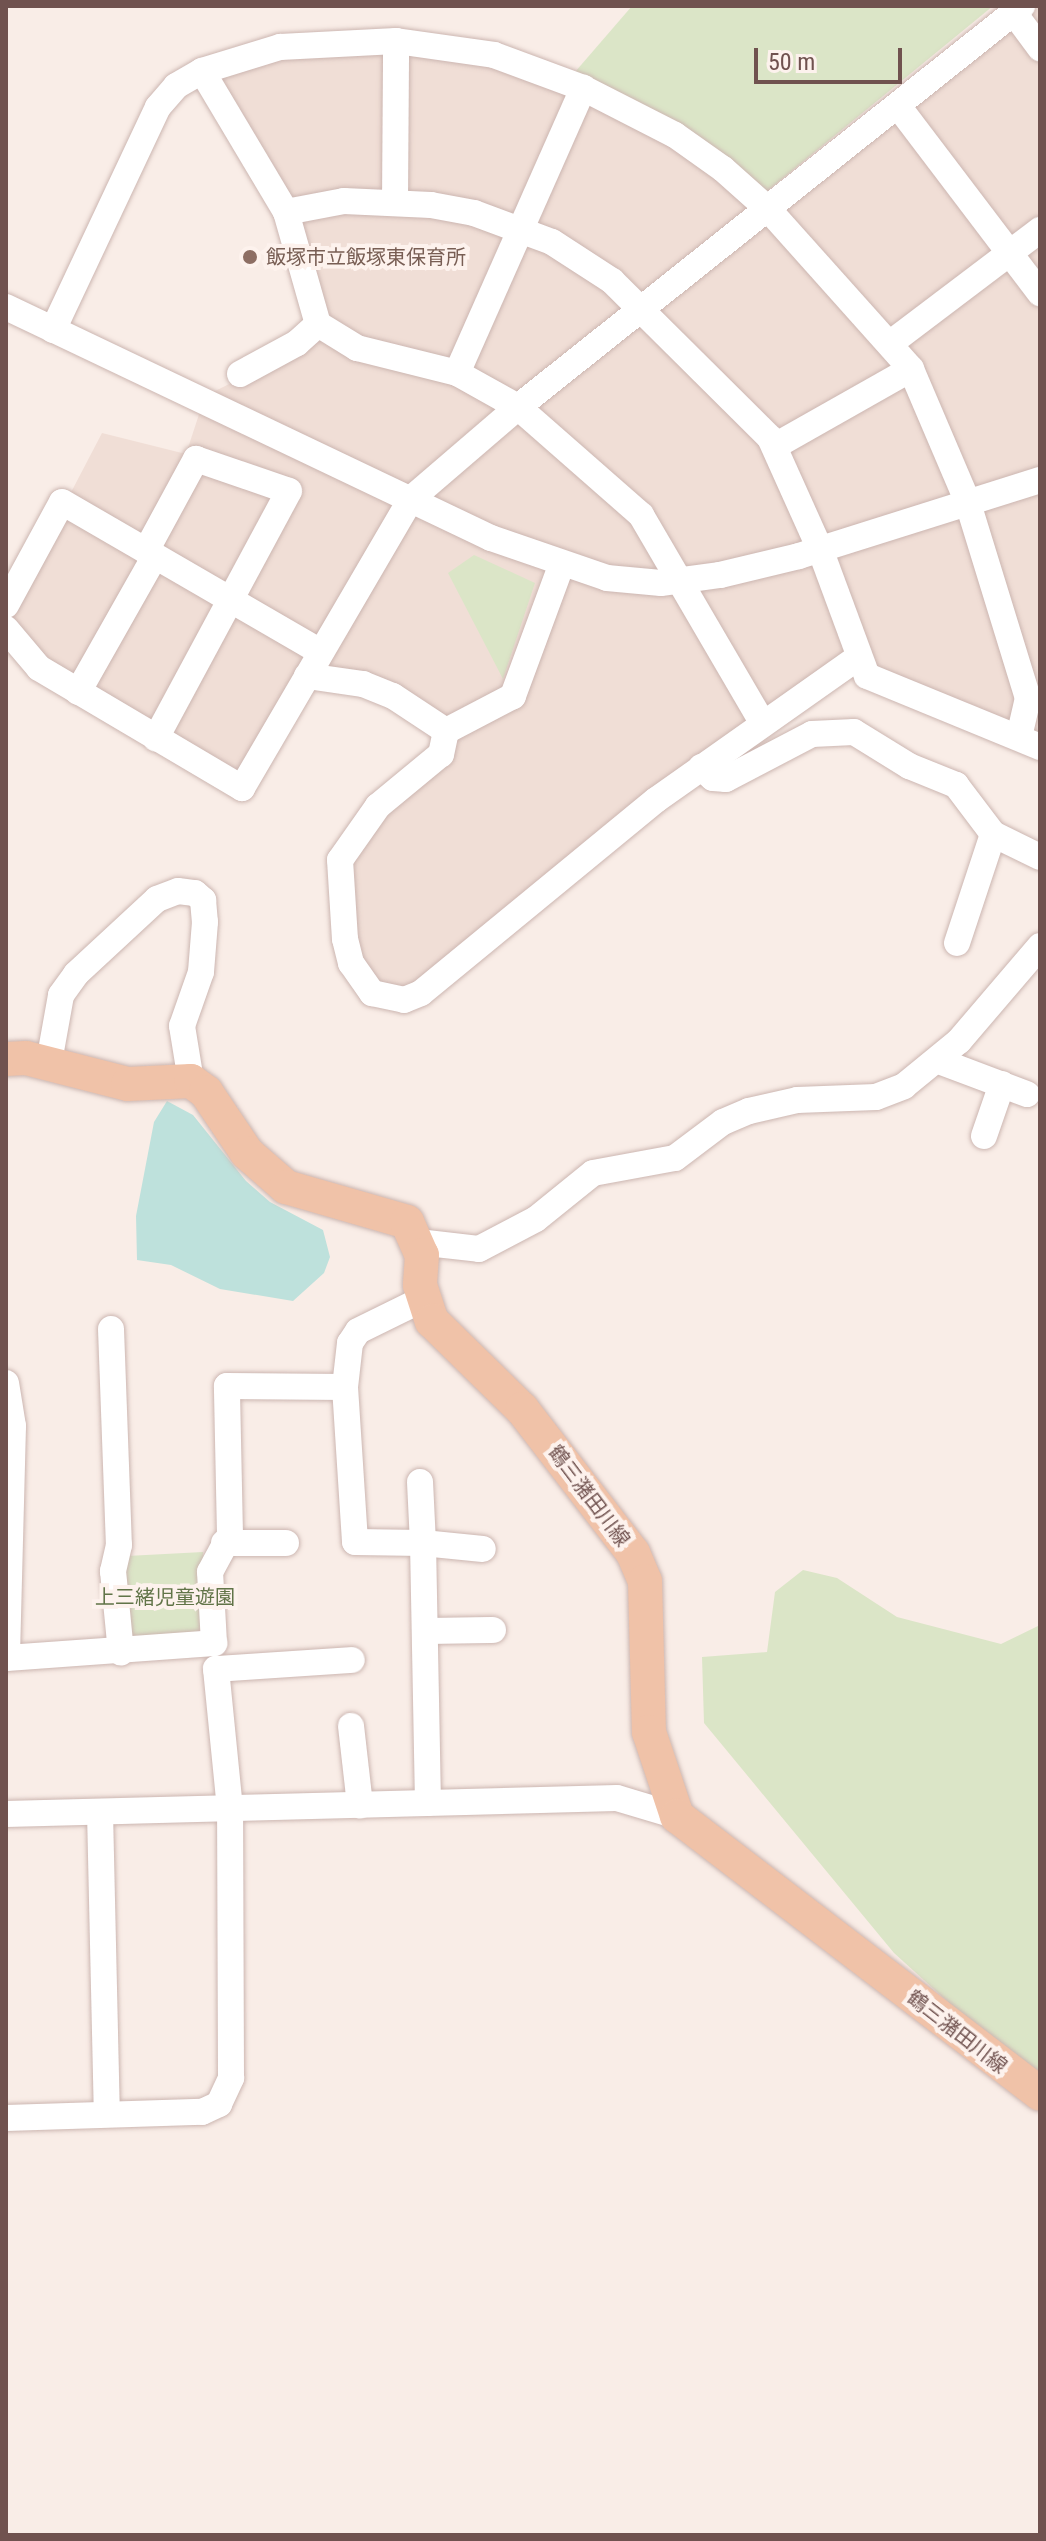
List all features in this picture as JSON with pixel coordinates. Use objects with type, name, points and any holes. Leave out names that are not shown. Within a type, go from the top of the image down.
[{"type":"main road","points":[[6,1059],[49,1062],[128,1084],[191,1081],[206,1092],[247,1153],[286,1187],[407,1222],[418,1242]]},
{"type":"main road","name":"鶴三潴田川線","points":[[418,1242],[423,1299],[432,1321],[522,1409],[633,1553],[645,1581],[649,1732],[677,1816],[1040,2094]]},
{"type":"street","points":[[6,629],[39,668],[242,788],[411,499],[518,407],[1018,10],[1040,48]]},
{"type":"street","points":[[395,202],[396,41]]},
{"type":"street","points":[[53,330],[158,107],[176,86],[202,71],[280,47],[396,41],[494,55],[583,88],[675,135],[769,210],[892,342],[911,369],[967,500],[1034,696],[1029,742],[876,682],[857,658],[820,549],[775,446],[757,422],[643,309],[579,258],[521,229],[474,213],[395,202],[344,201],[286,212]]},
{"type":"street","points":[[202,71],[286,212],[318,324],[357,348],[457,373],[518,407],[641,515],[762,722]]},
{"type":"street","points":[[457,373],[583,88]]},
{"type":"street","points":[[898,106],[1040,293]]},
{"type":"street","points":[[892,342],[1040,230]]},
{"type":"street","points":[[6,307],[411,499],[561,566],[607,578],[680,581],[820,549],[967,500],[1040,480]]},
{"type":"street","points":[[240,374],[297,343],[318,324]]},
{"type":"street","points":[[775,446],[911,369]]},
{"type":"street","points":[[78,692],[196,459],[289,491],[156,738]]},
{"type":"street","points":[[6,605],[62,502],[321,652]]},
{"type":"street","points":[[446,731],[513,696],[561,566]]},
{"type":"street","points":[[446,731],[441,754],[378,806],[340,860],[342,921],[351,963],[372,993],[388,999],[421,993],[701,767],[857,658]]},
{"type":"street","points":[[307,676],[363,684],[393,696],[446,731]]},
{"type":"street","points":[[701,767],[713,778],[726,779],[812,734],[854,732],[909,766],[956,785],[993,834],[1040,857]]},
{"type":"street","points":[[957,943],[993,834]]},
{"type":"street","points":[[49,1062],[61,995],[76,974],[157,899],[178,891],[195,893],[203,900],[205,922],[201,972],[182,1026],[191,1081]]},
{"type":"street","points":[[418,1242],[479,1249],[536,1219],[593,1173],[675,1158],[723,1122],[749,1111],[797,1100],[876,1097],[904,1086],[939,1061],[1040,946]]},
{"type":"street","points":[[939,1061],[1027,1094]]},
{"type":"street","points":[[984,1136],[1002,1084]]},
{"type":"street","points":[[423,1299],[358,1331],[350,1343],[345,1387],[355,1542],[423,1543],[483,1549]]},
{"type":"street","points":[[111,1329],[119,1545],[113,1571],[121,1653]]},
{"type":"street","points":[[6,1383],[13,1426],[6,1658],[121,1653],[214,1643],[210,1572],[230,1535],[227,1386],[345,1387]]},
{"type":"street","points":[[420,1482],[428,1803]]},
{"type":"street","points":[[224,1543],[286,1543]]},
{"type":"street","points":[[425,1631],[493,1630]]},
{"type":"street","points":[[6,2118],[202,2112],[219,2104],[231,2078],[230,1809],[216,1669],[352,1660]]},
{"type":"street","points":[[351,1726],[360,1805]]},
{"type":"street","points":[[6,1814],[617,1798],[677,1816]]},
{"type":"street","points":[[100,1812],[107,2114]]},
{"type":"shaded area","points":[[1040,6],[1040,741],[877,675],[865,645],[402,997],[364,977],[343,861],[455,733],[330,668],[237,776],[36,656],[8,613],[102,433],[186,454],[205,396],[282,358],[325,322],[215,81],[266,58],[441,52],[595,100],[714,171],[766,223]]},
{"type":"green space","points":[[632,6],[993,6],[766,192],[575,72]]},
{"type":"green space","points":[[474,555],[535,583],[503,679],[448,573]]},
{"type":"green space","name":"上三緒児童遊園","points":[[203,1552],[208,1640],[127,1644],[122,1556]]},
{"type":"green space","points":[[803,1570],[837,1578],[897,1617],[1001,1644],[1040,1625],[1040,2073],[967,2019],[894,1953],[704,1723],[702,1657],[767,1652],[775,1592]]},
{"type":"water","points":[[167,1101],[193,1115],[246,1181],[270,1202],[323,1230],[330,1257],[324,1273],[293,1301],[220,1289],[171,1265],[137,1260],[136,1216],[154,1122]]},
{"type":"place","name":"飯塚市立飯塚東保育所","points":[[250,257]]}]
